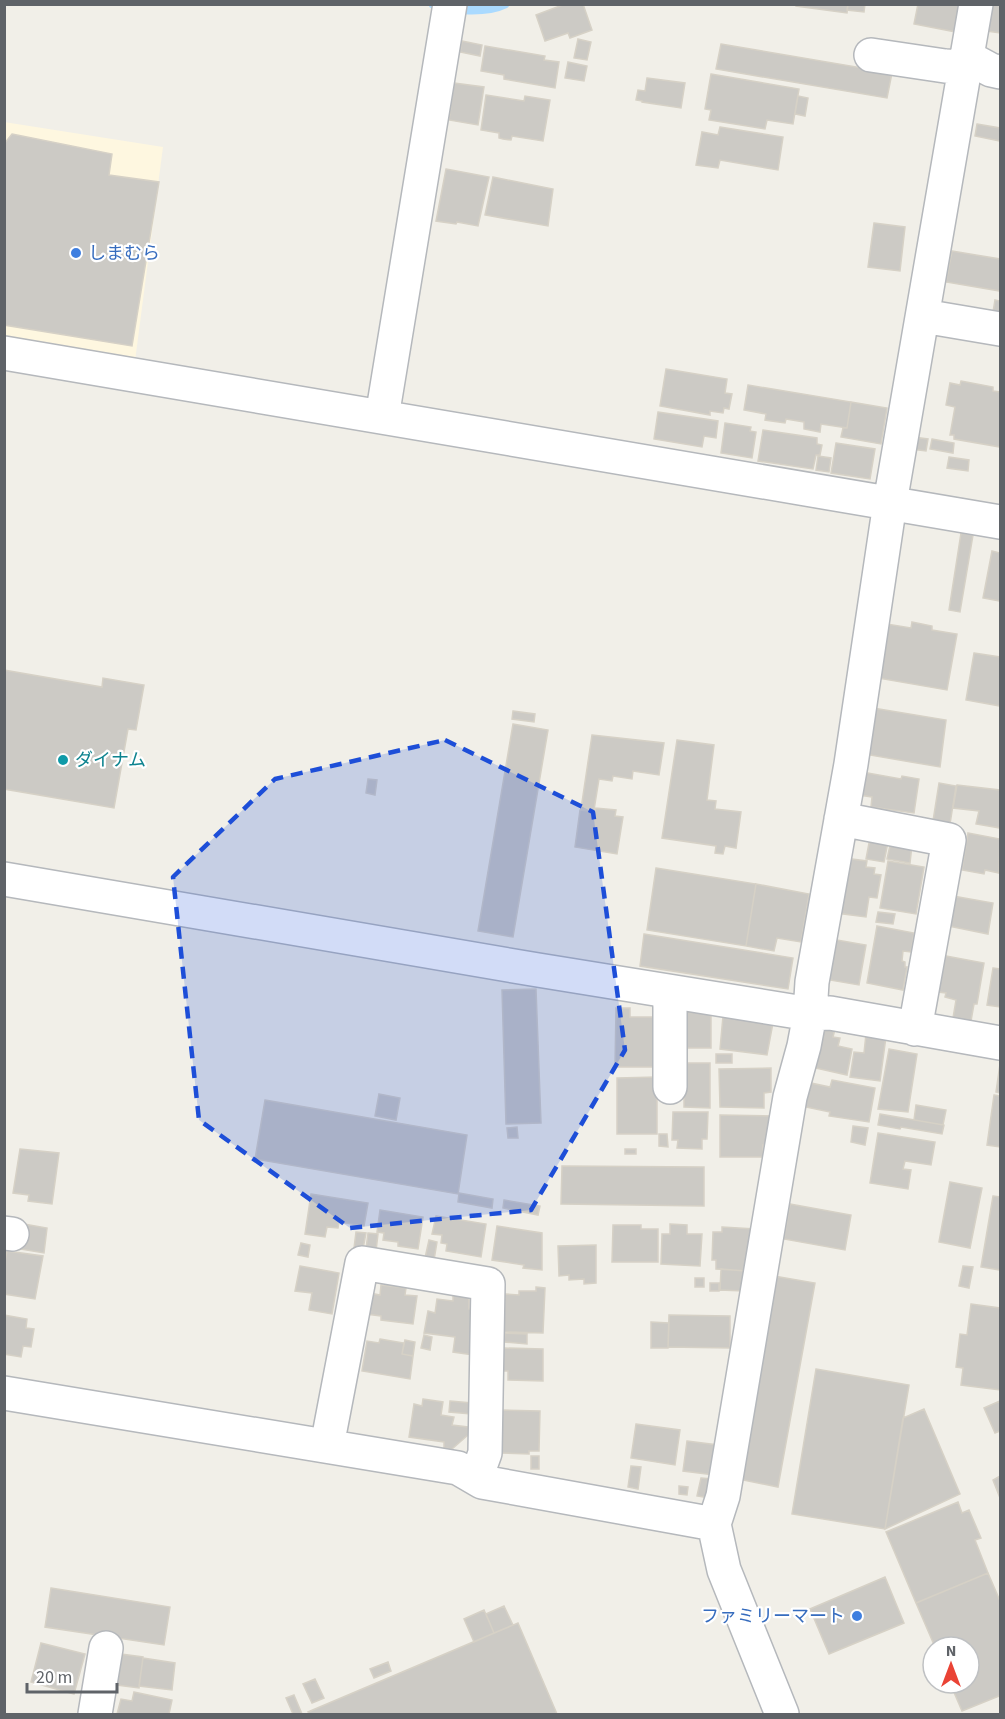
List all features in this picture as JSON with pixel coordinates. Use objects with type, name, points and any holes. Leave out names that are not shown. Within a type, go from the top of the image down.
[{"type":"street","points":[[782,1714],[724,1570],[714,1524],[723,1496],[790,1097],[810,1014],[812,982],[851,764],[890,503],[976,4]]},
{"type":"street","points":[[382,417],[448,15]]},
{"type":"street","points":[[871,55],[945,66],[966,62],[1000,72]]},
{"type":"street","points":[[923,316],[1000,329]]},
{"type":"street","points":[[4,353],[1000,522]]},
{"type":"street","points":[[841,819],[949,840],[915,1029]]},
{"type":"street","points":[[4,879],[667,991],[810,1014],[830,1013],[1000,1043]]},
{"type":"street","points":[[667,991],[670,1005],[670,1088]]},
{"type":"street","points":[[327,1446],[362,1263],[488,1284],[486,1453],[476,1478]]},
{"type":"street","points":[[4,1393],[458,1468],[482,1482],[714,1524]]},
{"type":"street","points":[[95,1714],[106,1648]]},
{"type":"highlighted area","points":[[445,740],[593,812],[625,1050],[531,1210],[350,1228],[199,1120],[173,877],[275,779]]},
{"type":"shaded area","name":"しまむら","points":[[4,122],[163,147],[135,361],[5,339]]},
{"type":"building","points":[[565,4],[583,4],[592,30],[570,38],[568,33],[545,41],[536,15]]},
{"type":"building","points":[[796,4],[848,4],[847,13],[796,6]]},
{"type":"building","points":[[848,4],[865,4],[864,12],[847,10]]},
{"type":"building","points":[[918,4],[960,4],[956,32],[914,24]]},
{"type":"building","points":[[991,4],[1000,4],[1000,33],[987,31]]},
{"type":"building","points":[[578,39],[591,42],[587,60],[574,58]]},
{"type":"building","points":[[462,41],[482,45],[480,56],[460,52]]},
{"type":"building","points":[[721,44],[892,73],[887,98],[716,69]]},
{"type":"building","points":[[485,46],[545,56],[544,60],[559,62],[555,88],[504,79],[504,75],[481,71]]},
{"type":"building","points":[[568,62],[587,66],[584,81],[565,78]]},
{"type":"building","points":[[711,74],[799,89],[793,124],[767,120],[765,129],[709,120],[711,110],[705,109]]},
{"type":"building","points":[[647,78],[685,83],[681,108],[636,100],[638,90],[645,91]]},
{"type":"building","points":[[454,83],[484,87],[478,125],[449,120]]},
{"type":"building","points":[[486,95],[524,101],[525,96],[550,100],[543,141],[512,136],[511,140],[503,139],[499,138],[499,133],[481,130]]},
{"type":"building","points":[[798,96],[808,98],[805,116],[795,114]]},
{"type":"building","points":[[977,124],[1000,128],[1000,141],[975,136]]},
{"type":"building","points":[[720,127],[783,137],[778,170],[720,160],[718,168],[696,165],[702,132],[718,135]]},
{"type":"building","name":"しまむら","points":[[12,134],[112,154],[109,175],[159,182],[132,346],[4,325],[4,144]]},
{"type":"building","points":[[446,169],[489,177],[478,226],[436,221]]},
{"type":"building","points":[[493,177],[553,189],[548,226],[485,215]]},
{"type":"building","points":[[874,223],[905,227],[900,271],[868,267]]},
{"type":"building","points":[[952,251],[1000,259],[1000,291],[946,282]]},
{"type":"building","points":[[995,300],[1000,301],[1000,313],[993,312]]},
{"type":"building","points":[[666,369],[727,379],[725,393],[732,394],[729,409],[724,408],[723,413],[710,411],[710,415],[660,406]]},
{"type":"building","points":[[961,381],[993,387],[993,391],[1000,392],[1000,447],[954,439],[954,435],[950,435],[955,407],[946,405],[950,383],[960,385]]},
{"type":"building","points":[[748,385],[851,402],[847,428],[821,424],[820,432],[804,429],[804,422],[786,419],[785,423],[765,420],[766,414],[744,410]]},
{"type":"building","points":[[851,402],[887,408],[881,444],[841,437],[843,428],[847,428]]},
{"type":"building","points":[[658,412],[718,421],[716,438],[704,436],[702,447],[654,439]]},
{"type":"building","points":[[725,423],[751,427],[750,431],[756,432],[752,458],[721,453]]},
{"type":"building","points":[[763,430],[817,438],[817,444],[822,445],[820,455],[816,455],[813,469],[758,461]]},
{"type":"building","points":[[913,437],[928,439],[926,451],[911,449]]},
{"type":"building","points":[[932,439],[954,443],[953,453],[930,449]]},
{"type":"building","points":[[836,443],[875,449],[870,479],[831,473]]},
{"type":"building","points":[[818,456],[831,458],[829,472],[816,470]]},
{"type":"building","points":[[949,457],[969,460],[968,471],[947,468]]},
{"type":"building","points":[[961,533],[973,535],[960,612],[949,610]]},
{"type":"building","points":[[992,551],[1000,553],[1000,601],[983,598]]},
{"type":"building","points":[[912,622],[932,626],[932,630],[957,634],[947,690],[872,677],[881,623],[911,628]]},
{"type":"building","points":[[974,653],[1000,657],[1000,706],[966,700]]},
{"type":"building","name":"ダイナム","points":[[4,670],[102,687],[103,678],[144,685],[136,730],[128,729],[114,808],[4,789]]},
{"type":"building","points":[[873,708],[946,720],[940,767],[864,754]]},
{"type":"building","points":[[513,711],[535,714],[534,722],[512,719]]},
{"type":"building","points":[[513,724],[548,730],[513,937],[478,931]]},
{"type":"building","points":[[592,735],[664,743],[659,775],[633,771],[632,779],[613,776],[612,781],[599,779],[594,810],[581,809]]},
{"type":"building","points":[[677,740],[714,745],[707,800],[716,801],[715,809],[741,812],[736,848],[725,846],[723,854],[715,853],[716,846],[662,838]]},
{"type":"building","points":[[862,772],[901,779],[902,776],[919,779],[914,813],[871,807],[872,797],[859,795]]},
{"type":"building","points":[[368,779],[377,780],[375,795],[366,793]]},
{"type":"building","points":[[939,783],[956,786],[950,824],[933,821]]},
{"type":"building","points":[[957,785],[1000,790],[1000,828],[976,824],[979,811],[953,808]]},
{"type":"building","points":[[595,808],[616,810],[615,816],[623,817],[617,854],[575,847],[580,810],[595,812]]},
{"type":"building","points":[[968,833],[1000,839],[999,873],[985,870],[984,874],[962,870]]},
{"type":"building","points":[[870,838],[888,842],[884,862],[866,859]]},
{"type":"building","points":[[891,841],[912,845],[910,863],[887,859]]},
{"type":"building","points":[[844,858],[867,861],[866,867],[875,868],[874,874],[881,875],[877,898],[869,897],[866,917],[836,913]]},
{"type":"building","points":[[888,861],[924,867],[916,914],[880,908]]},
{"type":"building","points":[[656,868],[756,884],[746,946],[647,930]]},
{"type":"building","points":[[756,884],[809,894],[801,942],[777,938],[774,951],[746,946]]},
{"type":"building","points":[[953,896],[993,903],[988,934],[948,926]]},
{"type":"building","points":[[878,912],[895,914],[893,924],[876,922]]},
{"type":"building","points":[[877,926],[914,933],[911,952],[903,951],[902,961],[907,967],[903,990],[867,983]]},
{"type":"building","points":[[644,934],[793,958],[788,989],[640,966]]},
{"type":"building","points":[[831,939],[866,945],[859,985],[824,979]]},
{"type":"building","points":[[946,956],[984,963],[977,1004],[974,1004],[971,1021],[953,1018],[956,1000],[945,997],[946,993],[938,992]]},
{"type":"building","points":[[993,968],[1000,969],[1000,1007],[987,1005]]},
{"type":"building","points":[[536,989],[541,1123],[506,1124],[502,990]]},
{"type":"building","points":[[616,1008],[630,1008],[630,1017],[653,1017],[653,1067],[615,1067]]},
{"type":"building","points":[[684,1012],[711,1013],[711,1048],[683,1048]]},
{"type":"building","points":[[723,1016],[773,1023],[767,1055],[720,1049]]},
{"type":"building","points":[[819,1026],[835,1029],[833,1037],[840,1038],[838,1046],[852,1049],[847,1075],[811,1067]]},
{"type":"building","points":[[866,1034],[886,1037],[880,1081],[850,1077],[854,1052],[864,1053]]},
{"type":"building","points":[[889,1049],[917,1054],[908,1112],[878,1109]]},
{"type":"building","points":[[716,1054],[732,1054],[732,1063],[716,1063]]},
{"type":"building","points":[[684,1063],[710,1063],[710,1108],[684,1107]]},
{"type":"building","points":[[1000,1064],[1000,1093],[996,1092]]},
{"type":"building","points":[[771,1068],[771,1092],[764,1093],[764,1108],[720,1107],[719,1069]]},
{"type":"building","points":[[657,1077],[657,1134],[617,1134],[617,1078]]},
{"type":"building","points":[[832,1080],[875,1088],[869,1122],[829,1116],[830,1112],[801,1106],[806,1082],[830,1087]]},
{"type":"building","points":[[379,1094],[400,1098],[396,1120],[375,1116]]},
{"type":"building","points":[[994,1095],[1000,1096],[1000,1147],[987,1145]]},
{"type":"building","points":[[265,1100],[467,1135],[458,1194],[255,1159]]},
{"type":"building","points":[[916,1105],[946,1110],[943,1125],[914,1120]]},
{"type":"building","points":[[673,1112],[708,1112],[707,1139],[702,1139],[702,1149],[677,1148],[678,1140],[672,1140]]},
{"type":"building","points":[[880,1114],[944,1125],[942,1134],[878,1125]]},
{"type":"building","points":[[720,1115],[772,1116],[772,1145],[763,1145],[763,1157],[720,1157]]},
{"type":"building","points":[[853,1126],[868,1128],[865,1145],[851,1142]]},
{"type":"building","points":[[517,1127],[518,1138],[508,1138],[507,1128]]},
{"type":"building","points":[[878,1133],[935,1142],[931,1165],[905,1161],[903,1169],[911,1170],[908,1189],[870,1183]]},
{"type":"building","points":[[659,1134],[667,1134],[668,1147],[659,1146]]},
{"type":"building","points":[[20,1149],[59,1153],[52,1204],[28,1201],[29,1195],[13,1193]]},
{"type":"building","points":[[625,1149],[636,1149],[636,1154],[625,1154]]},
{"type":"building","points":[[562,1166],[704,1167],[704,1206],[561,1204]]},
{"type":"building","points":[[950,1182],[982,1188],[970,1248],[939,1242]]},
{"type":"building","points":[[459,1193],[493,1199],[492,1208],[458,1202]]},
{"type":"building","points":[[311,1194],[368,1203],[364,1226],[339,1222],[338,1228],[327,1227],[325,1237],[305,1234]]},
{"type":"building","points":[[993,1196],[1000,1197],[1000,1270],[981,1267]]},
{"type":"building","points":[[504,1200],[540,1206],[538,1215],[503,1208]]},
{"type":"building","points":[[790,1204],[851,1215],[845,1250],[784,1239]]},
{"type":"building","points":[[380,1210],[423,1217],[418,1249],[398,1246],[398,1242],[383,1240],[384,1233],[377,1232]]},
{"type":"building","points":[[436,1216],[486,1224],[481,1257],[446,1251],[447,1244],[441,1243],[442,1235],[432,1234]]},
{"type":"building","points":[[24,1224],[47,1228],[44,1253],[20,1249]]},
{"type":"building","points":[[670,1224],[687,1225],[687,1234],[702,1234],[700,1266],[661,1264],[662,1234],[670,1234]]},
{"type":"building","points":[[613,1225],[641,1225],[641,1229],[658,1229],[658,1262],[612,1262]]},
{"type":"building","points":[[497,1226],[542,1233],[542,1270],[492,1260]]},
{"type":"building","points":[[722,1227],[755,1229],[749,1271],[716,1269],[716,1260],[712,1260],[713,1232],[722,1232]]},
{"type":"building","points":[[356,1232],[366,1233],[363,1249],[354,1248]]},
{"type":"building","points":[[368,1233],[378,1234],[376,1251],[366,1249]]},
{"type":"building","points":[[429,1240],[437,1242],[434,1260],[425,1258]]},
{"type":"building","points":[[301,1243],[310,1245],[308,1257],[298,1255]]},
{"type":"building","points":[[596,1245],[596,1283],[584,1284],[584,1279],[569,1280],[569,1275],[559,1276],[558,1246]]},
{"type":"building","points":[[7,1251],[43,1256],[35,1299],[4,1294],[4,1265]]},
{"type":"building","points":[[300,1266],[339,1273],[332,1314],[309,1310],[312,1293],[295,1291]]},
{"type":"building","points":[[963,1266],[973,1267],[969,1288],[959,1286]]},
{"type":"building","points":[[721,1269],[745,1271],[744,1291],[720,1290]]},
{"type":"building","points":[[774,1276],[815,1283],[778,1487],[738,1479]]},
{"type":"building","points":[[695,1278],[704,1278],[704,1287],[695,1287]]},
{"type":"building","points":[[710,1283],[719,1283],[719,1291],[710,1291]]},
{"type":"building","points":[[381,1285],[406,1288],[405,1295],[417,1296],[413,1324],[381,1320],[381,1316],[366,1314],[369,1293],[380,1295]]},
{"type":"building","points":[[536,1287],[545,1288],[543,1333],[504,1332],[505,1294],[519,1295],[519,1291],[536,1291]]},
{"type":"building","points":[[453,1292],[465,1293],[469,1300],[469,1309],[474,1310],[473,1355],[453,1352],[455,1337],[424,1333],[428,1311],[435,1313],[437,1299],[453,1301]]},
{"type":"building","points":[[971,1304],[1000,1308],[1000,1390],[961,1385],[963,1368],[956,1367],[960,1334],[967,1335]]},
{"type":"building","points":[[4,1315],[27,1319],[26,1328],[34,1329],[31,1347],[23,1346],[21,1357],[4,1354]]},
{"type":"building","points":[[669,1315],[730,1316],[730,1348],[668,1347]]},
{"type":"building","points":[[651,1322],[669,1323],[668,1348],[651,1348]]},
{"type":"building","points":[[505,1333],[527,1334],[527,1344],[504,1342]]},
{"type":"building","points":[[424,1335],[432,1337],[430,1350],[421,1348]]},
{"type":"building","points":[[380,1339],[404,1343],[402,1354],[413,1356],[410,1379],[362,1371],[367,1341],[379,1343]]},
{"type":"building","points":[[405,1340],[415,1342],[413,1356],[402,1354]]},
{"type":"building","points":[[503,1348],[543,1349],[543,1381],[508,1380],[508,1371],[502,1371]]},
{"type":"building","points":[[816,1369],[909,1385],[885,1529],[792,1514]]},
{"type":"building","points":[[423,1399],[443,1402],[441,1415],[454,1417],[452,1425],[468,1427],[468,1435],[452,1449],[444,1448],[444,1442],[409,1437],[414,1404],[422,1406]]},
{"type":"building","points":[[450,1401],[472,1403],[471,1414],[449,1412]]},
{"type":"building","points":[[1000,1401],[1000,1431],[995,1433],[984,1408]]},
{"type":"building","points":[[924,1409],[960,1494],[885,1529],[903,1418]]},
{"type":"building","points":[[502,1410],[540,1411],[539,1451],[529,1451],[529,1454],[500,1453]]},
{"type":"building","points":[[636,1424],[680,1430],[675,1465],[631,1458]]},
{"type":"building","points":[[687,1441],[718,1445],[714,1475],[683,1471]]},
{"type":"building","points":[[531,1456],[539,1456],[539,1469],[531,1469]]},
{"type":"building","points":[[631,1466],[641,1467],[638,1489],[628,1487]]},
{"type":"building","points":[[1000,1476],[1000,1498],[993,1480]]},
{"type":"building","points":[[701,1478],[712,1479],[709,1498],[697,1496]]},
{"type":"building","points":[[679,1486],[688,1487],[687,1495],[679,1494]]},
{"type":"building","points":[[958,1502],[962,1513],[969,1510],[981,1538],[975,1540],[988,1573],[916,1603],[886,1532]]},
{"type":"building","points":[[988,1573],[1000,1601],[1000,1698],[999,1696],[962,1711],[955,1695],[981,1695],[981,1635],[930,1635],[916,1603]]},
{"type":"building","name":"ファミリーマート","points":[[885,1577],[904,1623],[829,1654],[810,1609]]},
{"type":"building","points":[[51,1588],[170,1607],[164,1645],[45,1627]]},
{"type":"building","points":[[504,1606],[513,1625],[494,1633],[486,1614]]},
{"type":"building","points":[[484,1610],[494,1633],[474,1642],[464,1619]]},
{"type":"building","points":[[518,1623],[557,1714],[309,1714],[308,1712]]},
{"type":"building","points":[[41,1643],[85,1654],[74,1694],[31,1682]]},
{"type":"building","points":[[121,1654],[143,1657],[139,1688],[117,1685]]},
{"type":"building","points":[[143,1658],[175,1663],[172,1690],[139,1686]]},
{"type":"building","points":[[388,1662],[391,1671],[374,1678],[370,1669]]},
{"type":"building","points":[[315,1679],[324,1698],[312,1703],[303,1684]]},
{"type":"building","points":[[134,1692],[172,1700],[169,1714],[117,1714],[121,1699],[132,1701]]},
{"type":"building","points":[[294,1695],[302,1714],[293,1714],[286,1698]]},
{"type":"waterway","points":[[433,4],[469,10],[489,9],[505,4]]},
{"type":"place","name":"しまむら","points":[[76,253]]},
{"type":"place","name":"ダイナム","points":[[63,760]]},
{"type":"place","name":"ファミリーマート","points":[[857,1616]]}]
